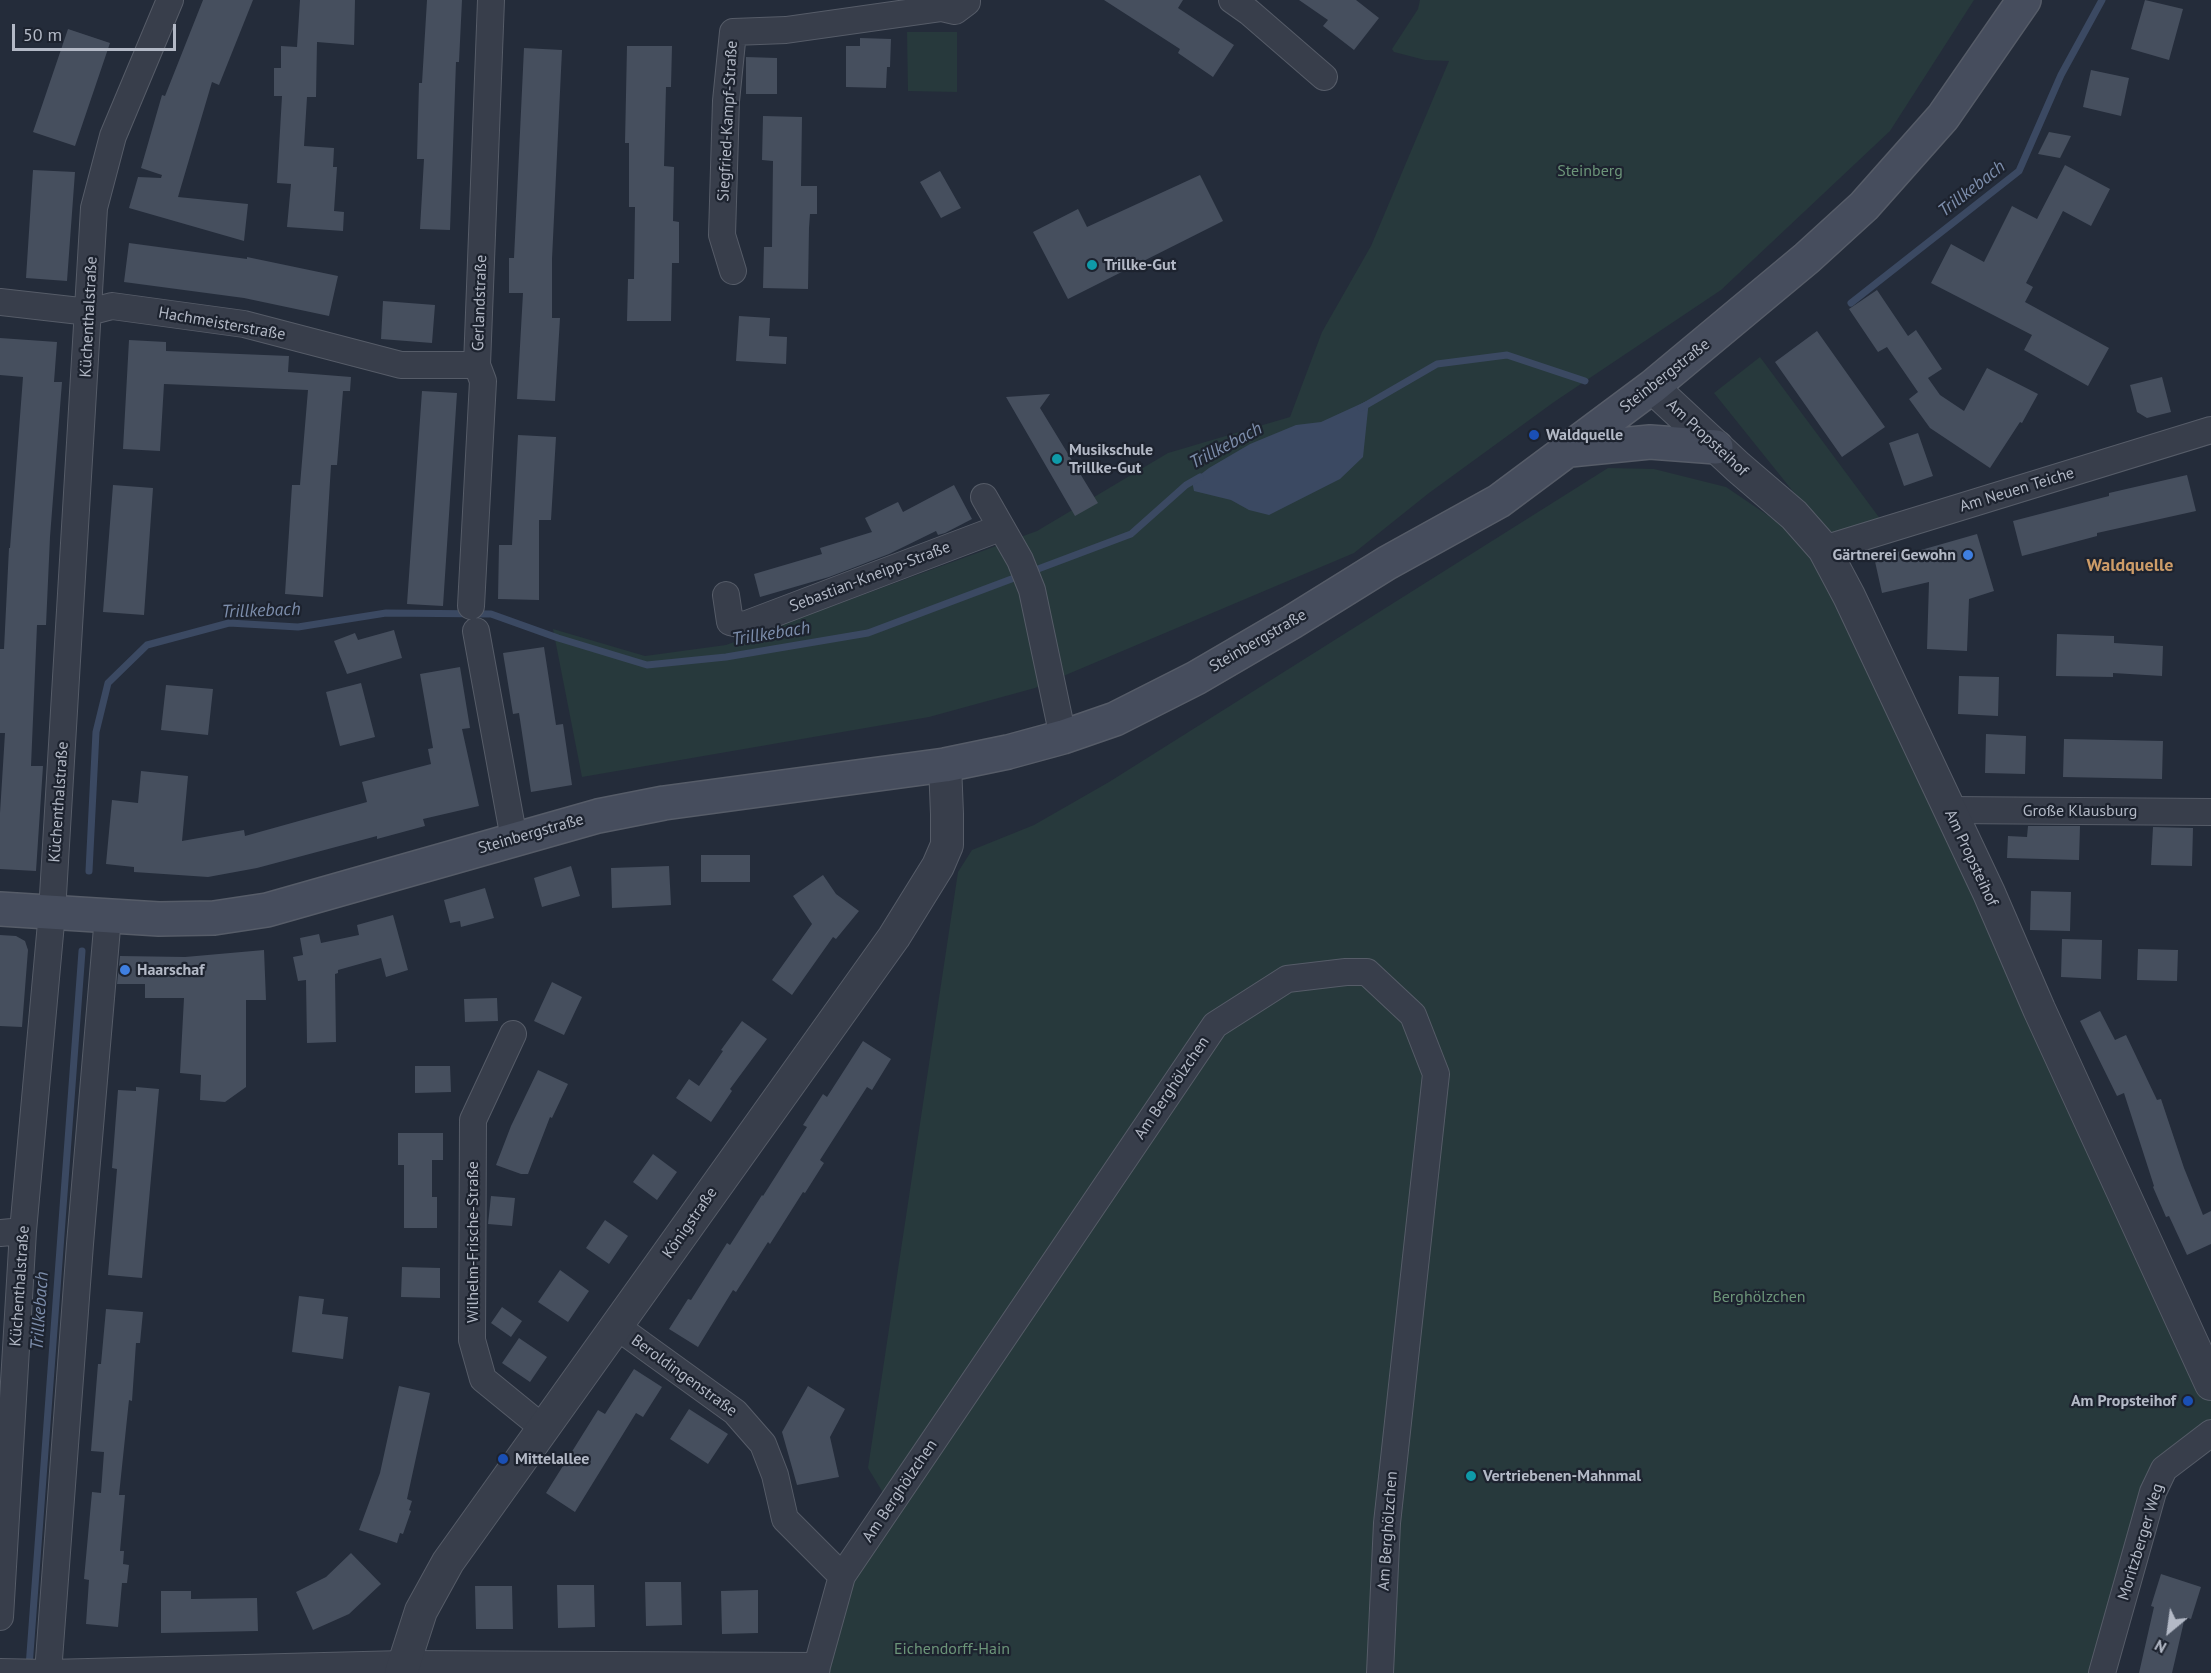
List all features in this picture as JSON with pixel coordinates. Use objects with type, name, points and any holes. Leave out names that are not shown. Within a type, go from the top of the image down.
[{"type":"main road","name":"Steinbergstraße","points":[[0,909],[159,919],[214,918],[267,910],[598,816],[664,803],[945,765],[1008,752],[1063,737],[1115,719],[1196,678],[1387,563],[1499,501],[1652,387],[1802,263],[1864,206],[1943,117],[2024,0]]},
{"type":"main road","points":[[1568,450],[1650,442],[1716,447]]},
{"type":"street","name":"Küchenthalstraße","points":[[0,1617],[12,1232],[52,912],[94,208],[113,136],[170,0]]},
{"type":"street","name":"Gerlandstraße","points":[[471,606],[483,381],[477,364],[491,0]]},
{"type":"street","name":"Siegfried-Kampf-Straße","points":[[733,271],[722,235],[726,101],[733,32],[786,30],[942,8],[955,11],[967,0]]},
{"type":"street","points":[[1232,0],[1324,76]]},
{"type":"street","name":"Hachmeisterstraße","points":[[0,302],[89,312],[112,306],[244,324],[401,365],[477,364]]},
{"type":"street","name":"Am Propsteihof","points":[[1652,387],[1794,515],[1824,549],[1849,596],[1989,893],[2039,1009],[2203,1349],[2211,1384]]},
{"type":"street","name":"Am Neuen Teiche","points":[[1824,549],[2211,429]]},
{"type":"street","points":[[984,497],[1020,560],[1032,590],[1063,737]]},
{"type":"street","name":"Sebastian-Kneipp-Straße","points":[[726,595],[730,622],[744,625],[1000,528]]},
{"type":"street","points":[[476,631],[514,839]]},
{"type":"street","name":"Königstraße","points":[[402,1668],[421,1611],[448,1562],[894,937],[938,866],[946,844],[948,814],[945,765]]},
{"type":"street","name":"Große Klausburg","points":[[1949,810],[2211,812]]},
{"type":"street","points":[[48,1673],[80,1244],[108,916]]},
{"type":"street","name":"Am Berghölzchen","points":[[817,1669],[842,1576],[1215,1025],[1287,979],[1346,972],[1367,972],[1413,1015],[1436,1074],[1387,1523],[1380,1673]]},
{"type":"street","name":"Wilhelm-Frische-Straße","points":[[513,1034],[473,1120],[472,1340],[483,1379],[543,1428]]},
{"type":"street","name":"Beroldingenstraße","points":[[616,1326],[735,1412],[763,1444],[775,1475],[786,1519],[842,1576]]},
{"type":"street","name":"Moritzberger Weg","points":[[2102,1673],[2153,1492],[2164,1469],[2211,1433]]},
{"type":"street","points":[[0,1672],[402,1668],[817,1669]]},
{"type":"green space","name":"Steinberg","points":[[1420,0],[1974,0],[1890,131],[1721,290],[1554,402],[1429,493],[1354,553],[1035,688],[929,717],[582,777],[553,629],[645,656],[726,645],[1037,531],[1168,453],[1290,417],[1322,332],[1371,246],[1449,61],[1425,60],[1394,52],[1392,49],[1418,9]]},
{"type":"green space","points":[[907,32],[957,32],[957,92],[908,91]]},
{"type":"green space","points":[[1760,357],[1884,524],[1832,540],[1714,393]]},
{"type":"green space","name":"Berghölzchen","points":[[1608,468],[1654,469],[1726,487],[1813,546],[2211,1394],[2211,1436],[2150,1489],[2096,1673],[818,1673],[844,1577],[891,1506],[868,1468],[958,872],[972,850],[1034,825],[1109,782]]},
{"type":"water","points":[[1369,400],[1363,457],[1340,479],[1269,515],[1249,510],[1231,500],[1194,491],[1192,481],[1209,468],[1250,444],[1296,425],[1321,422]]},
{"type":"building","points":[[203,0],[253,0],[219,85],[212,82],[178,197],[248,204],[244,241],[129,208],[138,177],[161,178],[162,175],[141,168],[162,95],[165,96]]},
{"type":"building","points":[[300,0],[355,0],[354,45],[317,42],[316,97],[307,97],[304,146],[334,148],[333,167],[337,167],[334,211],[344,212],[343,231],[287,227],[291,184],[277,183],[282,96],[274,96],[274,68],[281,68],[281,46],[297,47]]},
{"type":"building","points":[[427,0],[462,0],[459,62],[456,62],[450,230],[420,229],[424,159],[417,159],[419,83],[422,83]]},
{"type":"building","points":[[1104,0],[1183,0],[1178,8],[1234,45],[1213,77],[1178,53],[1180,49]]},
{"type":"building","points":[[1299,0],[1356,0],[1379,18],[1354,50],[1323,26],[1328,20]]},
{"type":"building","points":[[2145,0],[2183,9],[2169,60],[2131,49]]},
{"type":"building","points":[[68,29],[110,43],[75,146],[33,132]]},
{"type":"building","points":[[860,38],[891,39],[890,67],[887,67],[886,88],[846,87],[846,46],[860,46]]},
{"type":"building","points":[[627,46],[672,46],[671,87],[666,87],[664,166],[674,167],[673,221],[679,222],[679,263],[672,263],[671,321],[627,321],[628,279],[634,279],[635,207],[629,207],[629,143],[625,143]]},
{"type":"building","points":[[524,48],[562,50],[552,259],[552,318],[560,318],[555,401],[517,399],[523,293],[509,293],[509,258],[514,258]]},
{"type":"building","points":[[746,57],[777,58],[777,94],[746,94]]},
{"type":"building","points":[[2091,70],[2129,78],[2121,116],[2083,107]]},
{"type":"building","points":[[763,116],[802,117],[801,186],[817,186],[817,214],[810,214],[808,289],[763,288],[764,247],[772,247],[773,161],[762,160]]},
{"type":"building","points":[[2049,132],[2071,136],[2060,158],[2038,154]]},
{"type":"building","points":[[2065,165],[2110,189],[2091,226],[2063,211],[2026,283],[2033,287],[2025,302],[2109,348],[2088,386],[2024,350],[2032,335],[1931,283],[1951,244],[1984,262],[2012,206],[2037,219]]},
{"type":"building","points":[[33,170],[75,172],[67,281],[26,278]]},
{"type":"building","points":[[940,171],[961,208],[941,218],[920,182]]},
{"type":"building","name":"Trillke-Gut","points":[[1200,175],[1223,221],[1068,299],[1033,232],[1078,209],[1087,227]]},
{"type":"building","points":[[129,243],[247,259],[247,257],[338,276],[329,316],[244,298],[124,282]]},
{"type":"building","points":[[1877,290],[1908,336],[1916,330],[1942,369],[1928,378],[1940,395],[1964,411],[1987,368],[2038,394],[2022,423],[2020,422],[1990,468],[1930,428],[1909,399],[1918,392],[1887,347],[1878,352],[1849,309]]},
{"type":"building","points":[[383,301],[435,305],[432,343],[381,339]]},
{"type":"building","points":[[739,316],[770,318],[769,336],[787,337],[786,364],[736,361]]},
{"type":"building","points":[[1817,331],[1885,427],[1842,457],[1775,362]]},
{"type":"building","points":[[0,338],[57,342],[54,382],[62,382],[46,625],[37,625],[31,766],[43,766],[36,871],[0,869],[0,813],[5,733],[0,733],[0,649],[4,649],[9,548],[23,377],[0,375]]},
{"type":"building","points":[[129,340],[166,342],[166,351],[289,356],[288,372],[351,377],[350,391],[343,391],[337,465],[331,465],[323,597],[285,594],[292,485],[300,485],[308,390],[164,384],[160,451],[123,449]]},
{"type":"building","points":[[2162,377],[2171,412],[2147,418],[2137,412],[2130,385]]},
{"type":"building","points":[[422,391],[457,393],[443,606],[407,604]]},
{"type":"building","name":"Musikschule Trillke-Gut","points":[[1050,394],[1040,408],[1098,503],[1075,516],[1006,397]]},
{"type":"building","points":[[1918,433],[1933,476],[1904,486],[1889,443]]},
{"type":"building","points":[[518,435],[556,437],[551,520],[539,520],[539,600],[498,599],[499,545],[512,545]]},
{"type":"building","points":[[2187,475],[2196,511],[2097,533],[2097,536],[2022,556],[2013,521],[2109,496],[2109,493]]},
{"type":"building","points":[[113,485],[153,488],[144,615],[103,612]]},
{"type":"building","points":[[954,485],[972,519],[945,533],[938,535],[936,531],[889,554],[829,577],[760,597],[754,574],[822,554],[820,548],[872,532],[865,518],[898,502],[903,512]]},
{"type":"building","points":[[1977,534],[1994,591],[1969,599],[1967,651],[1927,649],[1929,582],[1882,593],[1874,557],[1906,550],[1907,554]]},
{"type":"building","points":[[394,630],[402,658],[347,674],[334,641],[355,633],[358,640]]},
{"type":"building","points":[[2057,634],[2114,636],[2114,643],[2163,646],[2162,676],[2113,673],[2113,677],[2056,676]]},
{"type":"building","points":[[544,647],[556,725],[563,724],[572,785],[531,792],[519,713],[513,714],[503,653]]},
{"type":"building","points":[[460,667],[470,728],[462,729],[479,806],[423,819],[425,826],[377,839],[377,836],[257,868],[208,877],[134,872],[134,867],[106,864],[112,800],[138,803],[141,771],[188,776],[182,841],[244,830],[245,836],[367,802],[362,782],[431,764],[428,749],[433,748],[420,674]]},
{"type":"building","points":[[1959,676],[1999,677],[1998,716],[1958,714]]},
{"type":"building","points":[[361,683],[375,737],[340,746],[326,692]]},
{"type":"building","points":[[166,685],[213,689],[208,735],[161,730]]},
{"type":"building","points":[[1986,734],[2026,736],[2025,774],[1985,773]]},
{"type":"building","points":[[2064,739],[2163,741],[2162,779],[2063,777]]},
{"type":"building","points":[[2028,826],[2080,826],[2079,860],[2007,858],[2008,836],[2027,837]]},
{"type":"building","points":[[2153,827],[2193,828],[2192,866],[2151,865]]},
{"type":"building","points":[[701,855],[750,855],[750,882],[701,882]]},
{"type":"building","points":[[571,866],[580,896],[542,907],[534,878]]},
{"type":"building","points":[[669,866],[671,905],[612,908],[611,868]]},
{"type":"building","points":[[823,875],[836,894],[859,911],[836,939],[833,937],[792,995],[772,980],[812,924],[793,896]]},
{"type":"building","points":[[485,888],[494,918],[461,927],[460,921],[450,923],[444,900]]},
{"type":"building","points":[[2031,891],[2071,892],[2070,931],[2030,930]]},
{"type":"building","points":[[393,915],[408,970],[386,977],[381,958],[338,970],[335,974],[336,1042],[307,1043],[306,980],[298,981],[293,957],[303,955],[300,938],[319,934],[321,943],[359,935],[357,925]]},
{"type":"building","points":[[0,935],[16,936],[25,941],[28,950],[22,1027],[0,1026]]},
{"type":"building","points":[[2062,939],[2102,940],[2101,979],[2061,977]]},
{"type":"building","points":[[2138,949],[2178,950],[2177,981],[2137,980]]},
{"type":"building","points":[[264,950],[266,1000],[246,1000],[246,1087],[225,1102],[200,1100],[201,1075],[180,1073],[184,998],[145,998],[145,984],[117,984],[120,956],[185,957]]},
{"type":"building","points":[[552,982],[582,997],[564,1035],[534,1021]]},
{"type":"building","points":[[497,998],[498,1021],[465,1022],[464,999]]},
{"type":"building","points":[[2100,1011],[2115,1040],[2126,1035],[2157,1100],[2161,1099],[2184,1168],[2203,1215],[2211,1211],[2211,1244],[2187,1255],[2153,1187],[2124,1093],[2117,1096],[2080,1021]]},
{"type":"building","points":[[742,1021],[767,1039],[730,1089],[732,1091],[711,1122],[676,1098],[689,1079],[699,1086]]},
{"type":"building","points":[[863,1041],[891,1059],[872,1090],[867,1087],[820,1160],[824,1163],[805,1193],[803,1192],[770,1244],[768,1242],[736,1292],[733,1290],[698,1347],[669,1329],[688,1299],[691,1300],[727,1243],[730,1245],[807,1127],[803,1125],[823,1094],[827,1097]]},
{"type":"building","points":[[415,1066],[450,1066],[451,1092],[415,1093]]},
{"type":"building","points":[[538,1070],[568,1084],[552,1118],[550,1117],[528,1174],[521,1174],[496,1165],[511,1126]]},
{"type":"building","points":[[136,1087],[159,1089],[142,1278],[108,1275],[117,1169],[112,1168],[118,1090],[136,1091]]},
{"type":"building","points":[[398,1133],[443,1133],[443,1160],[432,1160],[432,1197],[437,1197],[437,1228],[404,1228],[404,1165],[398,1165]]},
{"type":"building","points":[[653,1154],[677,1172],[657,1200],[633,1182]]},
{"type":"building","points":[[491,1196],[515,1198],[512,1226],[488,1224]]},
{"type":"building","points":[[605,1220],[628,1236],[609,1264],[586,1248]]},
{"type":"building","points":[[402,1267],[440,1268],[440,1298],[401,1297]]},
{"type":"building","points":[[560,1270],[589,1291],[568,1322],[538,1302]]},
{"type":"building","points":[[299,1296],[324,1299],[322,1314],[348,1317],[343,1359],[292,1352]]},
{"type":"building","points":[[502,1307],[522,1321],[511,1337],[491,1323]]},
{"type":"building","points":[[106,1309],[143,1312],[140,1343],[136,1343],[132,1401],[129,1400],[119,1495],[125,1495],[120,1551],[124,1551],[123,1564],[129,1565],[127,1583],[122,1583],[118,1627],[86,1624],[89,1580],[84,1579],[92,1492],[101,1493],[104,1452],[91,1451],[98,1364],[101,1364]]},
{"type":"building","points":[[519,1338],[547,1357],[530,1382],[502,1363]]},
{"type":"building","points":[[634,1369],[662,1387],[643,1417],[636,1413],[575,1512],[546,1493],[598,1410],[605,1414]]},
{"type":"building","points":[[399,1386],[430,1393],[407,1499],[412,1501],[409,1510],[411,1511],[403,1534],[400,1533],[397,1543],[359,1530],[380,1473]]},
{"type":"building","points":[[808,1386],[845,1409],[830,1437],[839,1477],[797,1485],[782,1432]]},
{"type":"building","points":[[689,1409],[728,1434],[708,1464],[670,1439]]},
{"type":"building","points":[[351,1553],[381,1584],[349,1614],[313,1630],[296,1592],[326,1577]]},
{"type":"building","points":[[2161,1574],[2201,1587],[2191,1619],[2185,1617],[2172,1673],[2139,1673],[2154,1607],[2151,1606]]},
{"type":"building","points":[[645,1582],[681,1582],[682,1625],[646,1626]]},
{"type":"building","points":[[557,1585],[594,1585],[595,1627],[558,1628]]},
{"type":"building","points":[[475,1586],[512,1586],[513,1629],[476,1629]]},
{"type":"building","points":[[758,1590],[758,1633],[722,1634],[721,1591]]},
{"type":"building","points":[[161,1591],[191,1591],[191,1599],[257,1598],[258,1631],[161,1633]]},
{"type":"waterway","name":"Trillkebach","points":[[1851,303],[2019,171],[2061,75],[2102,0]]},
{"type":"waterway","name":"Trillkebach","points":[[1361,408],[1437,364],[1507,355],[1585,381]]},
{"type":"waterway","name":"Trillkebach","points":[[89,871],[96,732],[108,683],[147,645],[229,623],[298,627],[386,613],[491,614],[558,638],[647,665],[726,657],[868,633],[1131,534],[1186,485],[1200,477]]},
{"type":"waterway","name":"Trillkebach","points":[[29,1667],[82,951]]},
{"type":"place","name":"Trillke-Gut","points":[[1092,265]]},
{"type":"place","name":"Waldquelle","points":[[1534,435]]},
{"type":"place","name":"Musikschule Trillke-Gut","points":[[1057,459]]},
{"type":"place","name":"Gärtnerei Gewohn","points":[[1968,555]]},
{"type":"place","name":"Haarschaf","points":[[125,970]]},
{"type":"place","name":"Am Propsteihof","points":[[2188,1401]]},
{"type":"place","name":"Mittelallee","points":[[503,1459]]},
{"type":"place","name":"Vertriebenen-Mahnmal","points":[[1471,1476]]},
{"type":"district","name":"Waldquelle","points":[[2130,566]]},
{"type":"park label","name":"Eichendorff-Hain","points":[[952,1649]]}]
